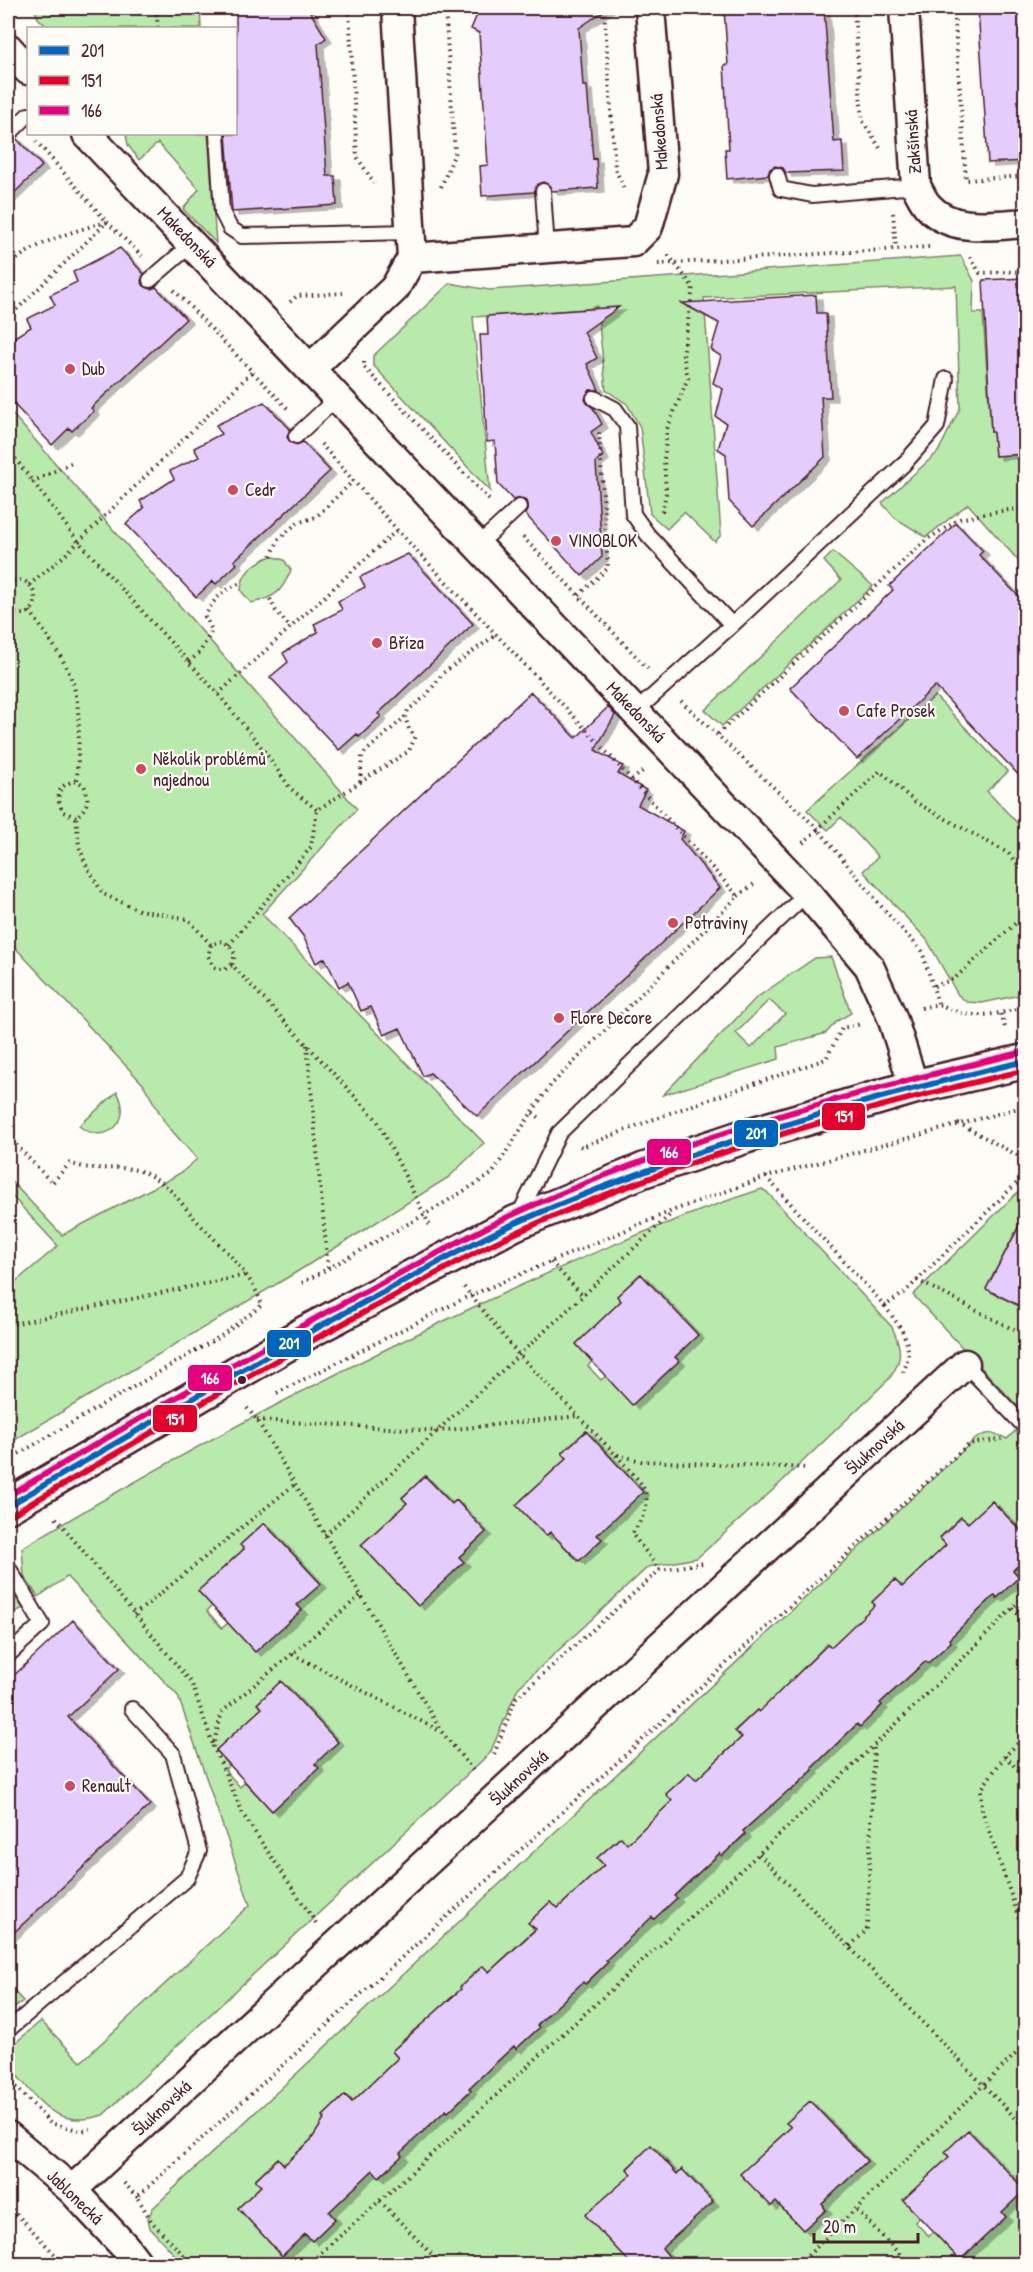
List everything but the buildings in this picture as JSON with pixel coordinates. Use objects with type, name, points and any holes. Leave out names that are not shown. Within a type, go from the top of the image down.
[{"type":"street","points":[[310,368],[395,288],[410,245],[397,8]]},
{"type":"street","name":"Makedonská","points":[[648,227],[663,174],[650,8]]},
{"type":"street","name":"Zakšínská","points":[[904,8],[904,188],[945,220],[980,225],[1026,223]]},
{"type":"street","points":[[8,48],[27,69]]},
{"type":"street","name":"Makedonská","points":[[88,135],[193,243],[807,893],[869,966],[892,1017],[914,1087]]},
{"type":"street","points":[[410,245],[547,249],[633,242],[648,227]]},
{"type":"street","points":[[8,1506],[309,1331],[515,1223],[644,1170],[746,1136],[914,1087],[1026,1061]]},
{"type":"street","name":"Šluknovská","points":[[72,2190],[965,1364]]},
{"type":"street","name":"Jablonecká","points":[[8,2136],[72,2190],[125,2247],[138,2265]]},
{"type":"lane","points":[[14,130],[27,116]]},
{"type":"lane","points":[[217,135],[222,212],[230,228],[242,236],[410,245]]},
{"type":"lane","points":[[777,175],[781,189],[812,195],[904,188]]},
{"type":"lane","points":[[543,191],[547,249]]},
{"type":"lane","points":[[154,277],[193,243]]},
{"type":"lane","points":[[635,712],[903,465],[937,426],[946,379]]},
{"type":"lane","points":[[301,432],[338,397]]},
{"type":"lane","points":[[594,398],[615,409],[627,426],[633,514],[648,536],[732,625]]},
{"type":"lane","points":[[478,545],[519,507]]},
{"type":"lane","points":[[515,1223],[559,1133],[807,893]]},
{"type":"lane","points":[[965,1364],[1026,1428]]},
{"type":"lane","points":[[8,1567],[42,1624],[8,1655]]},
{"type":"lane","points":[[8,2030],[187,1878],[199,1851],[173,1754],[132,1709]]},
{"type":"path","points":[[156,8],[158,27]]},
{"type":"path","points":[[349,8],[357,157],[376,186]]},
{"type":"path","points":[[604,8],[615,168],[623,189],[693,287],[683,355],[688,378],[667,429],[664,460],[666,493],[661,515],[648,536]]},
{"type":"path","points":[[855,8],[862,120],[904,188],[896,249]]},
{"type":"path","points":[[954,8],[966,180],[1026,176]]},
{"type":"path","points":[[29,135],[154,277],[252,371],[301,432],[353,480],[738,896],[551,1085],[492,1174],[302,1283]]},
{"type":"path","points":[[8,267],[18,256],[72,231],[107,222]]},
{"type":"path","points":[[8,318],[107,222]]},
{"type":"path","points":[[653,264],[931,247]]},
{"type":"path","points":[[969,255],[980,273],[1026,271]]},
{"type":"path","points":[[235,353],[297,296],[395,288]]},
{"type":"path","points":[[363,355],[364,367],[663,685],[818,829],[880,771],[915,802],[996,844],[1008,853],[1026,874]]},
{"type":"path","points":[[29,585],[78,541],[252,371]]},
{"type":"path","points":[[579,595],[608,568],[599,430]]},
{"type":"path","points":[[8,449],[78,541],[218,694],[262,748],[290,788],[317,810]]},
{"type":"path","points":[[32,482],[75,461]]},
{"type":"path","points":[[271,556],[279,540],[297,523],[316,517],[353,480]]},
{"type":"path","points":[[718,734],[927,540],[960,519],[1026,508]]},
{"type":"path","points":[[218,694],[397,530]]},
{"type":"path","points":[[8,583],[12,580],[22,580],[35,593],[34,604],[30,611],[22,614],[8,612]]},
{"type":"path","points":[[189,662],[200,652],[212,630],[205,617],[211,603],[225,589],[241,584]]},
{"type":"path","points":[[270,599],[276,611],[291,628]]},
{"type":"path","points":[[30,611],[60,656],[70,676],[78,708],[77,781]]},
{"type":"path","points":[[360,783],[362,755],[405,717],[408,710],[426,696],[443,672],[497,634]]},
{"type":"path","points":[[230,945],[311,847],[317,810],[409,751],[415,737],[405,717]]},
{"type":"path","points":[[77,781],[84,785],[89,797],[86,809],[76,817],[63,812],[57,800],[60,789],[69,782],[77,781]]},
{"type":"path","points":[[76,817],[79,846],[87,867],[103,894],[139,910],[188,919],[211,945]]},
{"type":"path","points":[[934,986],[954,979],[1026,914]]},
{"type":"path","points":[[222,941],[230,945],[235,954],[232,965],[224,970],[214,968],[208,956],[211,945],[222,941]]},
{"type":"path","points":[[232,965],[377,1119],[424,1215],[469,1296],[518,1354],[580,1416],[646,1490],[648,1502],[641,1521],[632,1534],[660,1570]]},
{"type":"path","points":[[532,1112],[582,1147],[670,1113],[826,1059],[842,1028],[892,1017],[938,1003],[962,1013],[1001,1014],[1026,1006]]},
{"type":"path","points":[[307,1044],[328,1268]]},
{"type":"path","points":[[268,1397],[469,1296],[674,1210],[766,1177],[1026,1106]]},
{"type":"path","points":[[957,1123],[1026,1160]]},
{"type":"path","points":[[8,1136],[52,1183],[70,1163],[82,1168],[101,1170],[119,1168],[141,1172],[163,1183],[246,1275],[259,1294],[262,1305],[221,1336],[8,1460]]},
{"type":"path","points":[[885,1306],[904,1293],[1026,1174]]},
{"type":"path","points":[[766,1177],[885,1306],[904,1333],[910,1350],[902,1377]]},
{"type":"path","points":[[325,1535],[674,1210]]},
{"type":"path","points":[[551,1262],[582,1295]]},
{"type":"path","points":[[8,1325],[246,1275]]},
{"type":"path","points":[[917,1280],[1026,1336]]},
{"type":"path","points":[[237,1413],[258,1402]]},
{"type":"path","points":[[247,1407],[257,1420],[442,1732],[478,1777]]},
{"type":"path","points":[[257,1420],[437,1431],[580,1416]]},
{"type":"path","points":[[192,2265],[152,2222],[137,2198],[969,1444],[1008,1438]]},
{"type":"path","points":[[615,1454],[641,1461],[808,1468],[799,1476]]},
{"type":"path","points":[[134,1615],[295,1484]]},
{"type":"path","points":[[56,1518],[192,1684],[213,1746],[244,1816],[318,1926]]},
{"type":"path","points":[[491,1762],[516,1698],[660,1570],[705,1563]]},
{"type":"path","points":[[308,2265],[380,2202],[759,1853],[874,1745],[1026,1594]]},
{"type":"path","points":[[213,1746],[222,1712],[360,1596]]},
{"type":"path","points":[[1012,1609],[1026,1621]]},
{"type":"path","points":[[292,1654],[442,1732]]},
{"type":"path","points":[[1026,1735],[1005,1756],[981,1790],[981,1810],[1026,1939]]},
{"type":"path","points":[[850,1946],[867,1930],[874,1745]]},
{"type":"path","points":[[1005,1756],[1026,1779]]},
{"type":"path","points":[[759,1853],[1026,2129]]},
{"type":"path","points":[[799,2265],[1026,2044]]},
{"type":"path","points":[[8,2078],[50,2123],[82,2131],[99,2126]]},
{"type":"path","points":[[380,2202],[441,2265]]},
{"type":"path","points":[[8,2205],[64,2265]]},
{"type":"path","points":[[857,2210],[909,2265]]},
{"type":"green space","points":[[34,8],[200,8],[201,27],[47,27],[38,18]]},
{"type":"green space","points":[[126,135],[208,135],[216,243],[183,209],[199,189],[158,143],[139,160],[128,145]]},
{"type":"green space","points":[[961,256],[974,281],[973,313],[983,313],[991,432],[993,432],[995,456],[1025,454],[1025,568],[968,504],[926,537],[895,518],[882,503],[938,452],[960,408],[956,286],[704,298],[721,535],[715,542],[684,512],[667,529],[650,514],[640,427],[627,404],[606,390],[597,306],[588,309],[473,317],[490,491],[373,365],[373,356],[450,283],[489,290]]},
{"type":"green space","points":[[8,409],[357,809],[262,914],[484,1143],[449,1177],[295,1273],[8,1444],[8,1288],[58,1246],[8,1192],[8,1178],[62,1235],[170,1179],[197,1159],[166,1124],[143,1084],[8,940]]},
{"type":"green space","points":[[833,552],[873,586],[722,726],[705,710],[841,580],[824,561]]},
{"type":"green space","points":[[271,556],[284,560],[291,570],[277,593],[251,603],[241,591],[243,578],[254,565]]},
{"type":"green space","points":[[935,696],[1008,772],[987,791],[1025,831],[1025,994],[982,1003],[967,1002],[958,995],[927,940],[863,871],[878,857],[841,817],[828,830],[807,810]]},
{"type":"green space","points":[[831,957],[851,1013],[837,1021],[826,1033],[778,1047],[779,1059],[663,1095],[756,998],[815,958]],"holes":[[[769,1000],[785,1014],[751,1048],[736,1033]]]},
{"type":"green space","points":[[117,1092],[122,1112],[120,1121],[114,1128],[99,1134],[89,1132],[79,1126]]},
{"type":"green space","points":[[1025,1185],[1025,1226],[1020,1223],[986,1289],[1025,1309],[1025,1414],[913,1295]]},
{"type":"green space","points":[[762,1189],[767,1192],[892,1327],[900,1354],[897,1366],[889,1379],[773,1490],[697,1558],[648,1567],[518,1688],[490,1753],[103,2115],[86,2119],[71,2119],[48,2108],[38,2100],[8,2065],[8,2049],[41,2021],[81,2062],[250,1905],[178,1696],[67,1577],[38,1597],[24,1576],[22,1548],[178,1458],[390,1347],[561,1267]],"holes":[[[640,1274],[697,1335],[675,1357],[679,1361],[633,1404],[606,1376],[601,1380],[588,1366],[592,1361],[576,1344],[621,1301],[617,1296]],[[586,1431],[597,1535],[601,1540],[578,1561],[550,1532],[546,1536],[530,1520],[521,1500],[567,1458],[562,1452]],[[426,1476],[452,1504],[457,1500],[475,1520],[471,1524],[482,1536],[459,1557],[463,1562],[418,1606],[361,1545],[407,1503],[402,1497]],[[264,1523],[320,1584],[298,1605],[301,1610],[255,1652],[228,1623],[222,1628],[207,1611],[212,1606],[198,1591],[244,1549],[241,1544]],[[281,1681],[318,1768],[272,1811],[245,1782],[240,1787],[225,1770],[229,1765],[216,1750],[262,1708],[258,1703]]]},
{"type":"green space","points":[[1015,1431],[1025,1442],[1025,1536],[992,1501],[969,1523],[961,1517],[940,1537],[946,1545],[902,1587],[895,1580],[872,1602],[879,1609],[831,1647],[827,1644],[760,1712],[757,1710],[735,1730],[741,1738],[696,1780],[689,1773],[666,1794],[672,1801],[627,1844],[620,1837],[597,1858],[604,1865],[558,1908],[550,1902],[531,1925],[534,1930],[489,1972],[482,1966],[460,1987],[466,1994],[415,2029],[392,2051],[398,2058],[353,2101],[345,2095],[323,2116],[329,2123],[284,2165],[278,2158],[255,2179],[261,2186],[238,2208],[282,2256],[305,2234],[312,2241],[335,2219],[329,2212],[373,2170],[380,2177],[402,2156],[400,2153],[446,2110],[448,2112],[471,2091],[469,2088],[514,2046],[517,2048],[539,2027],[537,2025],[579,1977],[586,1984],[608,1962],[602,1955],[652,1917],[654,1919],[676,1898],[674,1896],[720,1853],[723,1855],[745,1835],[743,1831],[766,1810],[784,1785],[791,1791],[813,1770],[807,1763],[835,1746],[857,1724],[860,1726],[882,1706],[880,1703],[926,1661],[928,1663],[951,1642],[949,1639],[995,1595],[997,1597],[1019,1577],[1013,1570],[1025,1558],[1025,2190],[1025,2264],[655,2264],[662,2248],[708,2206],[682,2169],[677,2174],[651,2146],[627,2168],[632,2174],[632,2264],[183,2264],[150,2228],[148,2218],[153,2208],[974,1440],[990,1434],[1007,1439]],"holes":[[[810,2101],[867,2161],[822,2204],[826,2210],[803,2230],[776,2202],[771,2206],[791,2127],[787,2123]],[[968,2131],[1025,2190],[1002,2212],[1006,2217],[960,2260],[934,2232],[929,2236],[915,2222],[920,2217],[904,2200],[949,2157],[945,2152]]]},
{"type":"green space","points":[[8,1587],[23,1608],[8,1616]]},
{"type":"green space","points":[[8,1985],[23,2001],[8,2013]]},
{"type":"transit line","name":"166","points":[[8,1496],[302,1326],[484,1228],[573,1188],[699,1141],[763,1121],[893,1084],[1024,1052]]},
{"type":"transit line","name":"201","points":[[8,1506],[300,1338],[518,1222],[579,1196],[704,1150],[896,1093],[1026,1061]]},
{"type":"transit line","name":"151","points":[[13,1514],[306,1344],[520,1231],[643,1181],[769,1138],[961,1085],[1026,1070]]},
{"type":"place","name":"Dub","points":[[70,369]]},
{"type":"place","name":"Cedr","points":[[233,490]]},
{"type":"place","name":"VINOBLOK","points":[[556,541]]},
{"type":"place","name":"Bříza","points":[[377,643]]},
{"type":"place","name":"Cafe Prosek","points":[[844,711]]},
{"type":"place","name":"Několik problémů najednou","points":[[141,769]]},
{"type":"place","name":"Potraviny","points":[[673,923]]},
{"type":"place","name":"Flore Decore","points":[[559,1018]]},
{"type":"place","name":"Renault","points":[[70,1786]]}]
